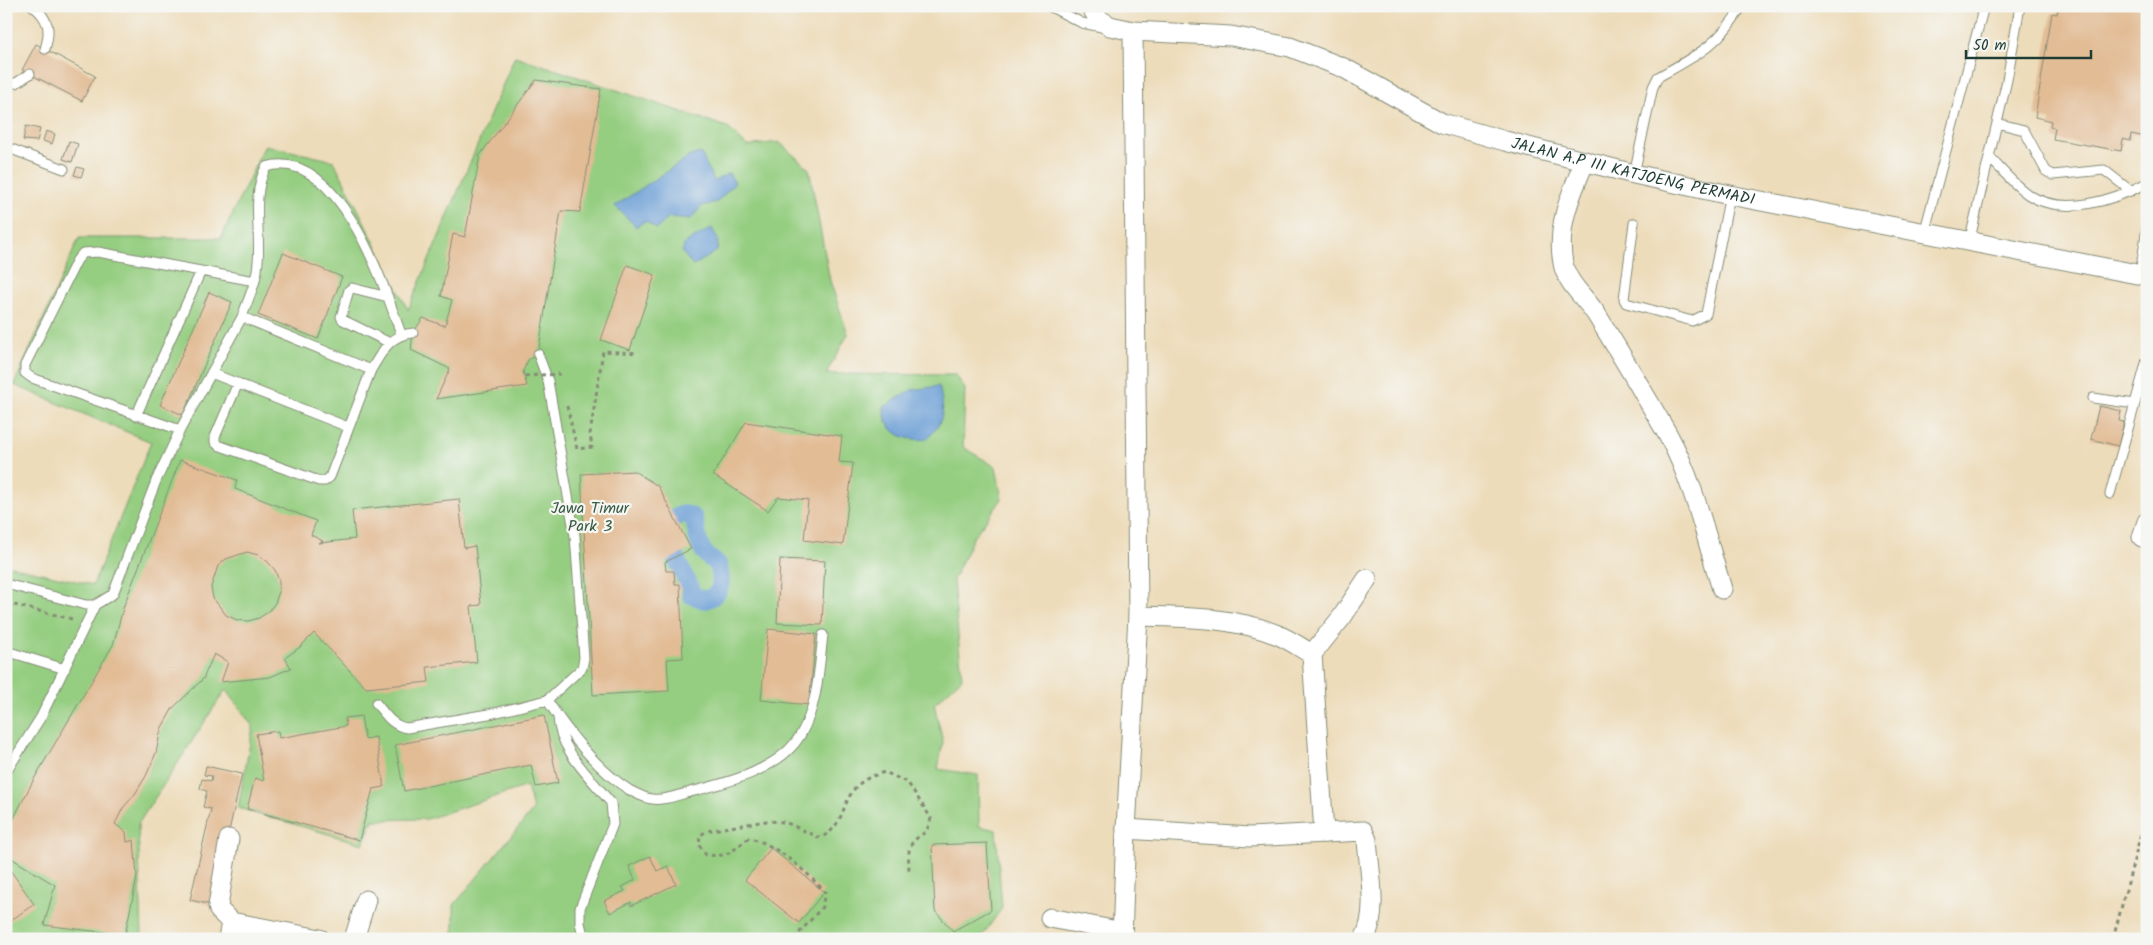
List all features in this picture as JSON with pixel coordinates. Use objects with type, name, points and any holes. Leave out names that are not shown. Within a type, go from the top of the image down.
[{"type":"street","points":[[1091,6],[1098,19],[1110,26]]},
{"type":"street","name":"JALAN A.P III KATJOENG PERMADI","points":[[1110,26],[1133,31],[1231,36],[1290,47],[1344,68],[1442,123],[1634,174],[1730,195],[2143,276]]},
{"type":"street","points":[[1050,918],[1123,936],[1126,830],[1138,616],[1133,31]]},
{"type":"street","points":[[1585,161],[1566,206],[1561,234],[1563,265],[1567,274],[1597,316],[1672,443],[1691,492],[1722,589]]},
{"type":"street","points":[[1324,833],[1312,654],[1342,617],[1367,579]]},
{"type":"street","points":[[1138,616],[1190,617],[1256,628],[1279,636],[1312,654]]},
{"type":"street","points":[[1126,830],[1250,837],[1360,830],[1365,834],[1372,912],[1370,928],[1364,939]]},
{"type":"street","points":[[229,840],[218,906],[230,930],[320,939]]},
{"type":"street","points":[[354,939],[366,900]]},
{"type":"lane","points":[[33,6],[48,22],[50,36],[45,50]]},
{"type":"lane","points":[[1049,6],[1082,23],[1101,27],[1110,26]]},
{"type":"lane","points":[[1634,174],[1653,87],[1658,77],[1715,43],[1742,6]]},
{"type":"lane","points":[[1924,234],[1984,6]]},
{"type":"lane","points":[[1969,243],[1990,158],[2020,6]]},
{"type":"lane","points":[[6,83],[16,83],[30,74]]},
{"type":"lane","points":[[1997,123],[2024,130],[2046,171],[2053,175],[2104,170],[2131,191]]},
{"type":"lane","points":[[6,146],[64,169]]},
{"type":"lane","points":[[1990,158],[2027,194],[2045,202],[2071,205],[2103,201],[2147,183]]},
{"type":"lane","points":[[6,772],[10,757],[41,717],[95,606],[113,594],[156,481],[180,430],[242,317],[256,281],[258,209],[262,174],[266,167],[286,165],[303,170],[320,181],[339,203],[368,250],[401,334]]},
{"type":"lane","points":[[1634,223],[1624,299],[1626,303],[1692,321],[1706,314],[1730,195]]},
{"type":"lane","points":[[2143,276],[2147,227]]},
{"type":"lane","points":[[180,430],[32,378],[25,373],[25,365],[77,260],[83,253],[98,252],[256,281]]},
{"type":"lane","points":[[136,416],[201,271]]},
{"type":"lane","points":[[388,297],[352,288],[349,290],[341,317],[343,320],[388,342]]},
{"type":"lane","points":[[242,317],[371,370]]},
{"type":"lane","points":[[238,383],[215,437],[215,442],[218,445],[319,481],[325,481],[330,477],[371,370],[388,342],[401,334],[413,333]]},
{"type":"lane","points":[[376,703],[392,723],[398,727],[406,728],[494,713],[547,700],[582,668],[584,658],[573,527],[548,381],[538,354]]},
{"type":"lane","points":[[2110,494],[2147,360]]},
{"type":"lane","points":[[211,373],[348,427]]},
{"type":"lane","points":[[2093,398],[2135,404]]},
{"type":"lane","points":[[6,584],[95,606]]},
{"type":"lane","points":[[547,700],[558,717],[587,752],[631,791],[652,800],[736,781],[764,767],[786,751],[800,736],[811,714],[822,635]]},
{"type":"lane","points":[[6,651],[65,669]]},
{"type":"lane","points":[[558,717],[560,734],[565,745],[611,803],[613,814],[613,824],[580,908],[580,923],[584,939]]},
{"type":"path","points":[[566,402],[576,449],[592,447],[590,434],[603,350],[637,353]]},
{"type":"path","points":[[524,376],[560,374],[562,384]]},
{"type":"path","points":[[6,603],[72,619]]},
{"type":"path","points":[[794,939],[825,901],[825,892],[820,886],[773,847],[760,840],[749,838],[726,856],[717,856],[706,855],[699,844],[700,836],[706,831],[766,821],[785,822],[820,838],[830,834],[856,786],[868,778],[885,772],[908,782],[931,818],[928,830],[912,843],[909,850],[909,872]]},
{"type":"path","points":[[2113,939],[2147,811]]},
{"type":"green space","name":"Jawa Timur Park 3","points":[[515,56],[727,127],[747,146],[779,142],[809,169],[830,281],[848,334],[826,374],[956,375],[965,389],[963,447],[996,467],[1002,499],[974,536],[953,580],[962,678],[934,704],[943,742],[938,769],[978,775],[979,826],[996,830],[1002,908],[980,939],[454,939],[454,905],[533,810],[527,786],[427,819],[373,820],[363,844],[238,808],[253,727],[226,689],[138,824],[142,936],[98,939],[6,939],[6,565],[93,585],[151,442],[14,385],[79,238],[221,238],[265,145],[334,161],[408,310]]},
{"type":"water","points":[[701,153],[714,181],[729,173],[735,183],[717,202],[702,206],[691,219],[669,217],[657,229],[645,221],[636,227],[615,206],[690,156]]},
{"type":"water","points":[[712,228],[718,240],[717,251],[693,266],[682,252],[685,243]]},
{"type":"water","points":[[939,386],[943,409],[942,415],[937,426],[927,439],[919,440],[903,437],[897,434],[887,423],[884,407],[911,390]]},
{"type":"building","points":[[2059,6],[2078,9],[2079,6],[2130,6],[2147,9],[2146,137],[2131,134],[2130,141],[2123,139],[2121,151],[2053,139],[2055,128],[2050,127],[2051,121],[2035,117],[2052,13],[2057,14]]},
{"type":"building","points":[[36,44],[95,76],[82,101],[22,70]]},
{"type":"building","points":[[536,80],[601,89],[580,212],[561,211],[538,354],[528,360],[523,371],[527,386],[436,399],[450,369],[411,350],[413,333],[423,318],[445,326],[452,300],[441,296],[453,234],[465,237],[480,155]]},
{"type":"building","points":[[26,126],[40,129],[37,141],[23,140]]},
{"type":"building","points":[[46,131],[55,134],[52,144],[43,141]]},
{"type":"building","points":[[69,141],[78,144],[72,162],[63,159]]},
{"type":"building","points":[[77,167],[84,169],[81,177],[74,175]]},
{"type":"building","points":[[283,253],[342,277],[318,339],[258,315]]},
{"type":"building","points":[[627,265],[655,275],[630,350],[601,340]]},
{"type":"building","points":[[209,292],[232,302],[183,415],[160,405]]},
{"type":"building","points":[[2099,406],[2121,411],[2119,421],[2124,422],[2118,446],[2091,439]]},
{"type":"building","points":[[746,422],[842,436],[839,462],[853,463],[843,545],[804,540],[808,500],[778,497],[768,511],[713,475]]},
{"type":"building","points":[[180,460],[237,480],[235,489],[316,521],[311,535],[323,541],[319,543],[355,539],[352,510],[459,499],[464,548],[475,546],[481,605],[471,606],[477,662],[427,667],[429,682],[366,688],[314,633],[285,658],[291,668],[270,677],[221,682],[228,662],[214,654],[203,679],[173,708],[161,729],[156,753],[146,776],[135,794],[123,808],[115,824],[126,832],[127,842],[134,840],[137,877],[125,935],[44,925],[55,885],[6,855],[6,833],[34,779],[113,645],[124,605]],"holes":[[[247,552],[258,555],[275,570],[279,581],[279,592],[275,603],[268,612],[259,618],[248,621],[237,620],[226,615],[213,598],[211,587],[218,566],[226,559]]]},
{"type":"building","points":[[634,471],[658,486],[691,549],[665,562],[666,571],[674,571],[675,584],[680,584],[683,658],[667,659],[669,691],[593,695],[581,474]]},
{"type":"building","points":[[780,559],[825,561],[822,625],[777,623]]},
{"type":"building","points":[[768,629],[816,634],[809,705],[761,700]]},
{"type":"building","points":[[544,715],[558,783],[536,787],[531,765],[404,791],[395,745]]},
{"type":"building","points":[[361,716],[365,739],[376,737],[384,787],[373,789],[359,840],[247,809],[255,778],[264,781],[256,734],[278,731],[279,738],[346,726],[345,718]]},
{"type":"building","points":[[206,766],[242,774],[212,905],[190,900],[211,809],[203,807],[207,791],[200,789],[202,779],[211,781],[212,776],[204,775]]},
{"type":"building","points":[[987,843],[991,910],[953,931],[935,911],[932,845]]},
{"type":"building","points":[[771,848],[824,892],[799,923],[745,880]]},
{"type":"building","points":[[650,856],[657,871],[668,866],[676,884],[631,906],[631,902],[610,913],[604,901],[625,891],[622,887],[635,880],[629,866]]},
{"type":"building","points":[[6,864],[34,904],[6,924]]},
{"type":"waterway","points":[[675,518],[684,514],[694,518],[700,545],[707,555],[718,564],[721,581],[715,594],[705,600],[691,595],[690,587],[675,557]]}]
